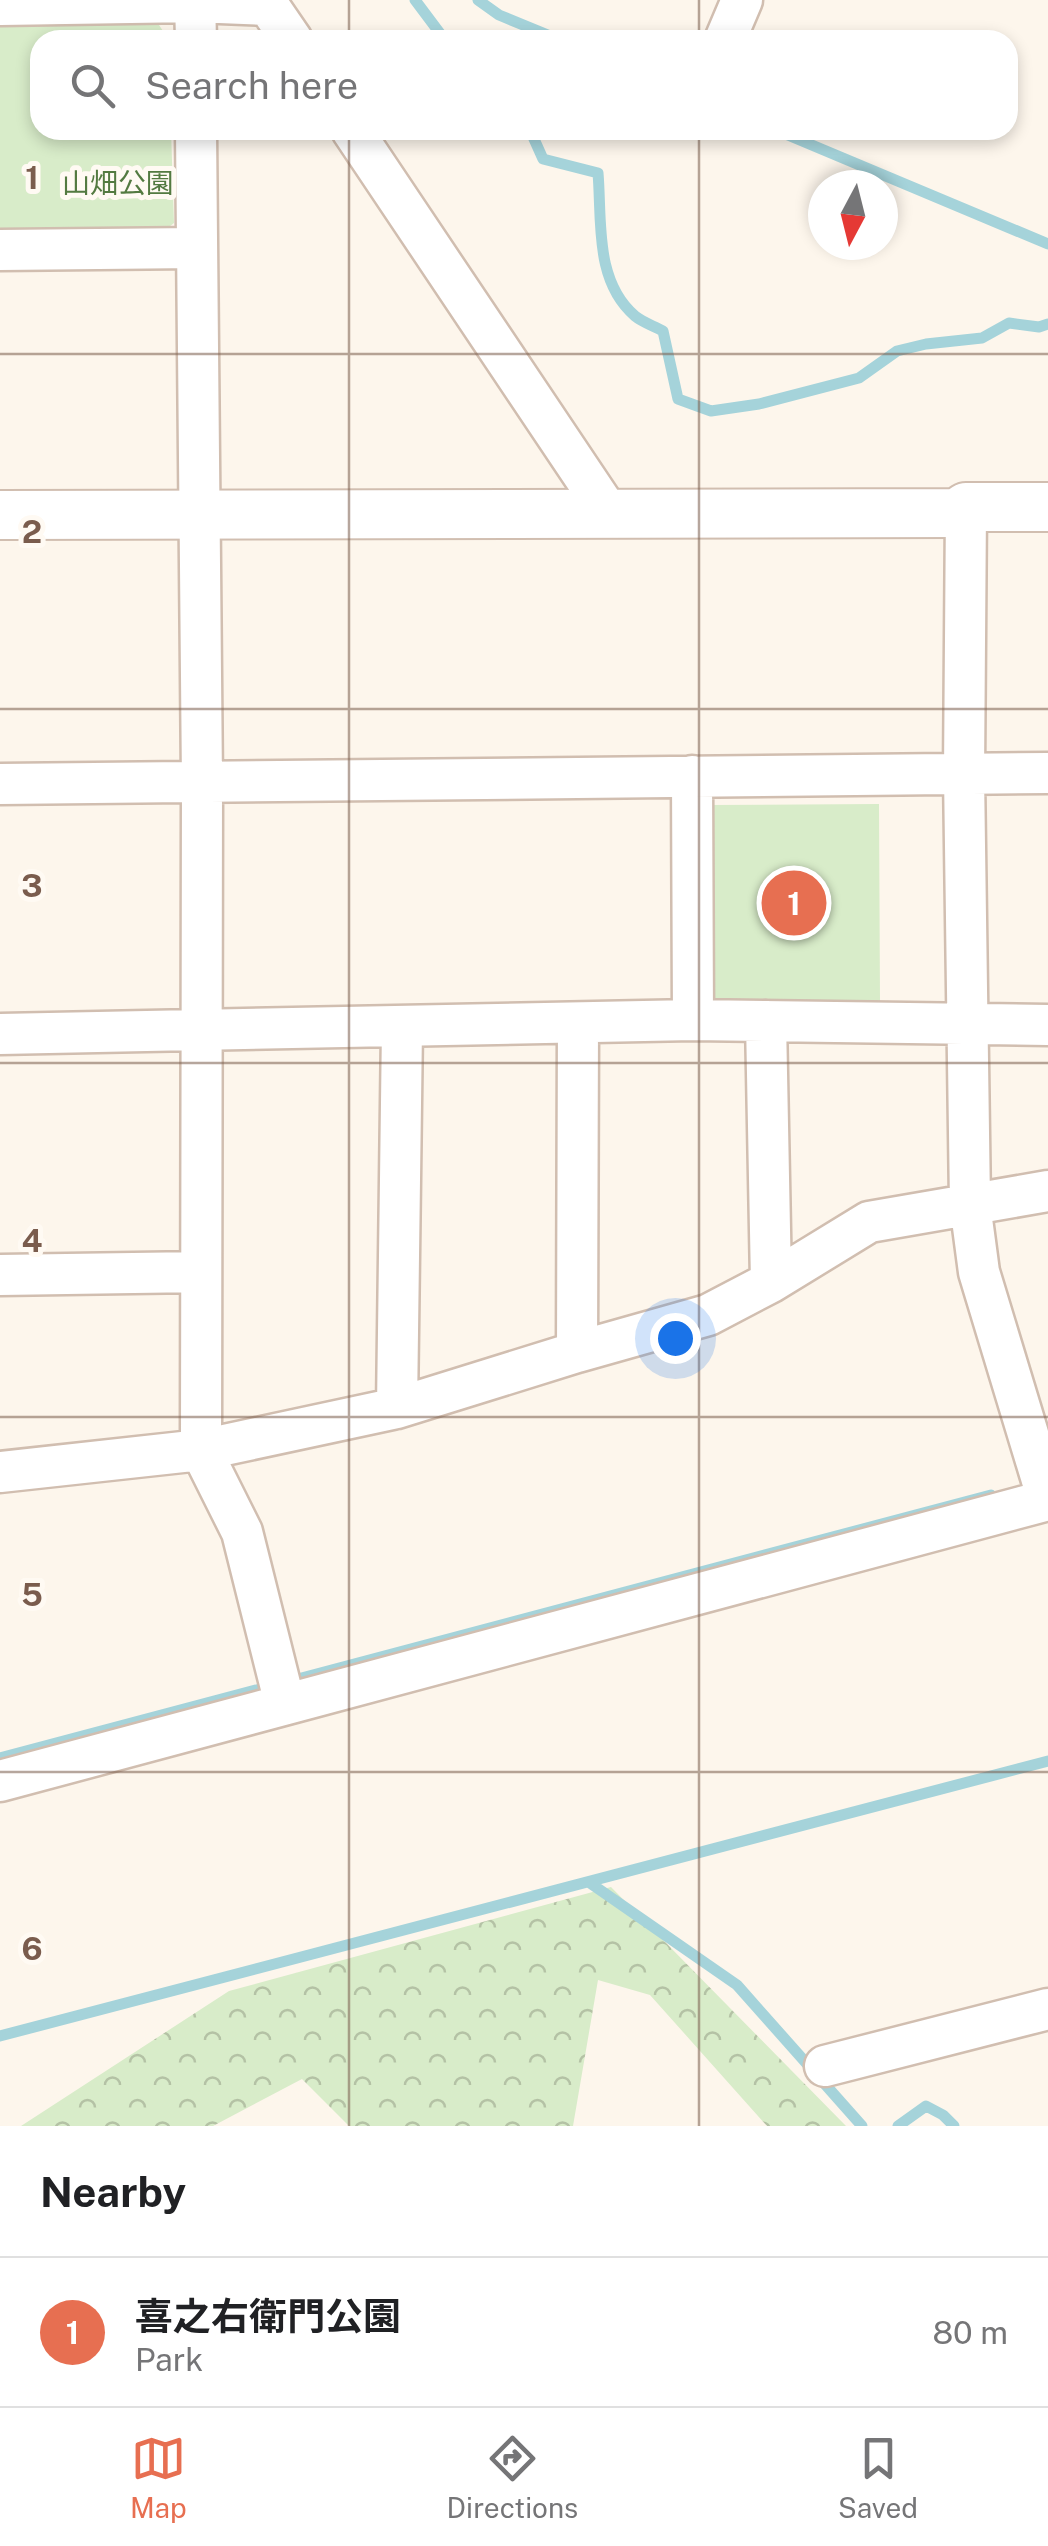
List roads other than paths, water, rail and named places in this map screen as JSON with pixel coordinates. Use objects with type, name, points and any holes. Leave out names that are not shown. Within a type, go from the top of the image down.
[{"type":"street","points":[[729,30],[742,0]]},
{"type":"street","points":[[0,5],[196,14],[268,5],[285,30]]},
{"type":"street","points":[[196,140],[202,783],[201,1450],[242,1532],[285,1704]]},
{"type":"street","points":[[359,140],[608,512]]},
{"type":"street","points":[[0,250],[196,248]]},
{"type":"street","points":[[0,1781],[1048,1500],[980,1272],[970,1204],[964,774],[966,507]]},
{"type":"street","points":[[0,515],[957,513],[966,507],[1048,507]]},
{"type":"street","points":[[0,784],[1048,774]]},
{"type":"street","points":[[692,776],[693,1020]]},
{"type":"street","points":[[0,1034],[693,1020],[1048,1025]]},
{"type":"street","points":[[766,1022],[771,1282]]},
{"type":"street","points":[[576,1352],[578,1023]]},
{"type":"street","points":[[397,1408],[402,1027]]},
{"type":"street","points":[[0,1472],[201,1450],[397,1408],[708,1315],[869,1222],[1048,1191]]},
{"type":"street","points":[[0,1274],[200,1272]]},
{"type":"street","points":[[825,2066],[1048,2009]]},
{"type":"waterway","points":[[415,0],[438,30]]},
{"type":"waterway","points":[[478,0],[499,15],[536,30]]},
{"type":"waterway","points":[[534,140],[543,159],[598,173],[603,249],[612,286],[635,316],[663,331],[678,399],[711,411],[759,404],[859,378],[897,351],[982,338],[1009,323],[1039,327],[1048,324]]},
{"type":"waterway","points":[[800,140],[1048,244]]},
{"type":"waterway","points":[[0,1758],[991,1495]]},
{"type":"waterway","points":[[0,2036],[1048,1761]]},
{"type":"waterway","points":[[590,1883],[737,1985],[862,2126]]},
{"type":"waterway","points":[[898,2126],[926,2106],[954,2126]]},
{"type":"place","name":"喜之右衛門公園","points":[[794,903]]},
{"type":"park label","name":"山畑公園","points":[[118,182]]}]
